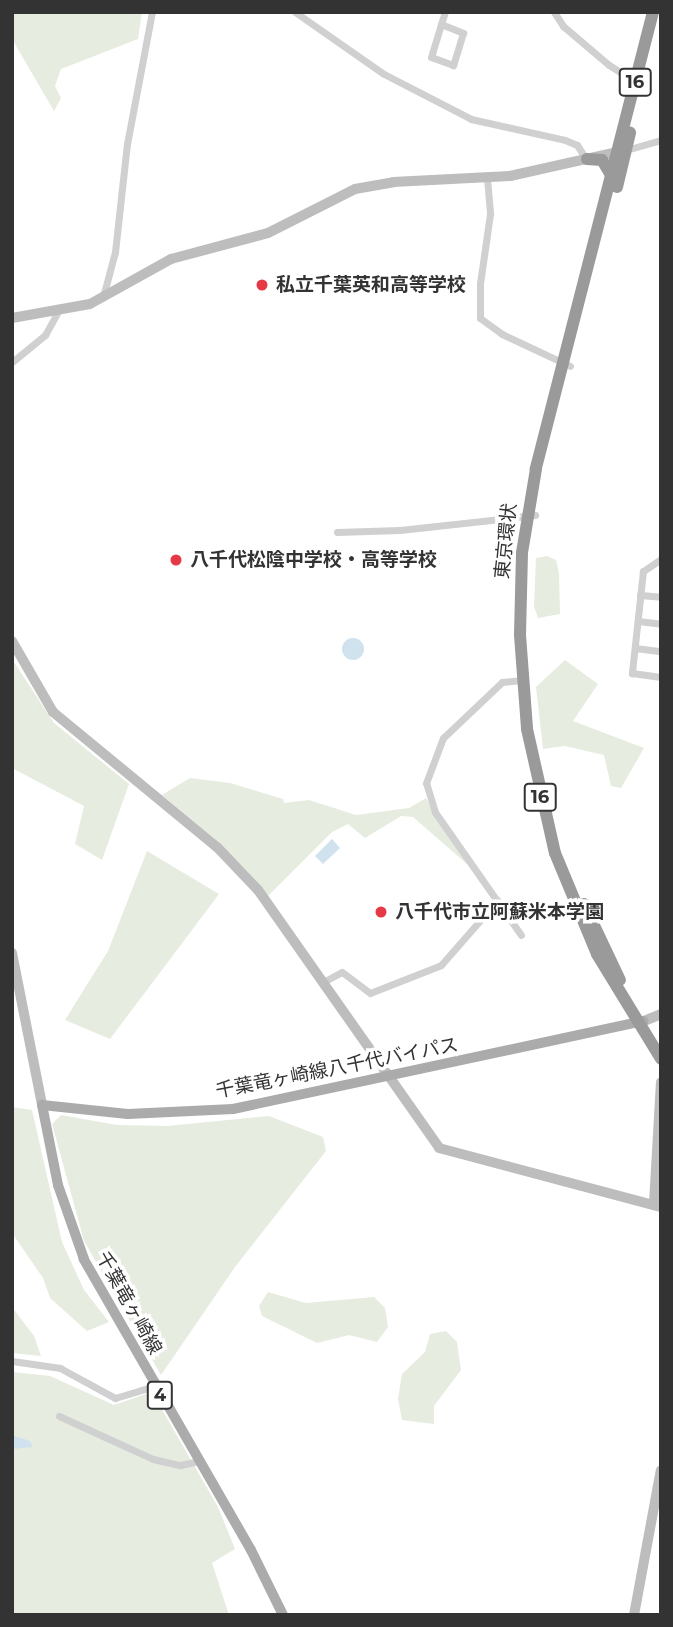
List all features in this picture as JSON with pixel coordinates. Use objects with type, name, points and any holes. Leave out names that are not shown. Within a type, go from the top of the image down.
[{"type":"highway","name":"東京環状","points":[[639,84],[653,12]]},
{"type":"highway","name":"東京環状","points":[[566,365],[639,84],[661,13]]},
{"type":"highway","name":"東京環状","points":[[622,151],[611,175],[531,514],[521,573],[521,680],[532,761],[555,853],[597,954],[661,1059]]},
{"type":"highway","points":[[587,159],[606,163],[611,175]]},
{"type":"highway","name":"東京環状","points":[[531,514],[527,628],[542,770],[575,884],[640,1022],[661,1045]]},
{"type":"main road","name":"千葉竜ヶ崎線八千代バイパス","points":[[42,1105],[120,1114],[205,1112],[269,1104],[640,1022]]},
{"type":"main road","name":"千葉竜ヶ崎線","points":[[42,1105],[58,1185],[84,1259],[283,1615]]},
{"type":"street","points":[[103,297],[115,252],[127,144],[152,12]]},
{"type":"street","points":[[295,12],[384,74],[471,118],[565,140],[577,145],[587,159]]},
{"type":"street","points":[[441,24],[463,33],[453,65],[431,57],[441,24],[445,12]]},
{"type":"street","points":[[554,12],[563,26],[639,84]]},
{"type":"street","points":[[12,318],[59,310],[103,297],[171,259],[268,233],[355,189],[393,182],[487,178],[587,159],[661,140]]},
{"type":"street","points":[[487,178],[490,214],[480,283],[481,318],[502,334],[566,365]]},
{"type":"street","points":[[12,362],[45,335],[59,310]]},
{"type":"street","points":[[337,531],[400,530],[531,514]]},
{"type":"street","points":[[661,559],[643,571],[632,673],[661,677]]},
{"type":"street","points":[[650,566],[661,568]]},
{"type":"street","points":[[640,595],[661,597]]},
{"type":"street","points":[[638,621],[661,624]]},
{"type":"street","points":[[12,641],[53,712],[242,872],[439,1148],[658,1205],[661,1082]]},
{"type":"street","points":[[635,648],[661,651]]},
{"type":"street","points":[[521,680],[502,682],[443,738],[426,783],[435,813],[521,935]]},
{"type":"street","points":[[323,982],[342,972],[370,993],[441,965],[498,900]]},
{"type":"street","points":[[12,953],[42,1105]]},
{"type":"street","points":[[640,1022],[661,1014]]},
{"type":"street","points":[[12,1361],[60,1368],[116,1398],[155,1386]]},
{"type":"street","points":[[59,1416],[153,1459],[180,1465],[199,1461]]},
{"type":"street","points":[[634,1615],[661,1470]]},
{"type":"shaded area","points":[[12,12],[142,12],[138,39],[61,69],[55,86],[61,98],[54,111],[12,39]]},
{"type":"shaded area","points":[[547,556],[556,560],[559,573],[560,614],[538,618],[534,607],[536,558]]},
{"type":"shaded area","points":[[12,659],[54,723],[129,784],[102,860],[75,844],[84,806],[12,768]]},
{"type":"shaded area","points":[[565,660],[598,684],[573,721],[644,748],[621,788],[611,786],[604,755],[565,746],[543,749],[536,687]]},
{"type":"shaded area","points":[[190,778],[230,783],[283,799],[284,803],[309,800],[356,815],[409,808],[426,798],[468,865],[413,817],[401,816],[365,838],[348,824],[332,832],[268,896],[219,842],[162,795]]},
{"type":"shaded area","points":[[147,851],[219,894],[110,1039],[65,1020],[108,951]]},
{"type":"shaded area","points":[[12,1107],[32,1110],[62,1242],[84,1290],[109,1322],[87,1331],[50,1298],[43,1278],[12,1233]]},
{"type":"shaded area","points":[[61,1115],[117,1125],[167,1126],[269,1116],[323,1137],[326,1151],[235,1267],[161,1375],[84,1241],[52,1124]]},
{"type":"shaded area","points":[[268,1292],[306,1303],[374,1297],[385,1308],[388,1327],[377,1342],[349,1335],[317,1343],[262,1316],[259,1306]]},
{"type":"shaded area","points":[[12,1307],[34,1336],[41,1356],[12,1353]]},
{"type":"shaded area","points":[[446,1331],[457,1342],[461,1370],[434,1406],[434,1424],[402,1420],[398,1399],[402,1374],[425,1352],[430,1334]]},
{"type":"shaded area","points":[[12,1372],[50,1376],[114,1405],[152,1392],[218,1507],[235,1549],[212,1563],[229,1615],[12,1615]]},
{"type":"water","points":[[353,638],[361,641],[364,649],[361,657],[353,660],[345,657],[342,649],[345,641]]},
{"type":"water","points":[[332,839],[340,848],[323,864],[315,856]]},
{"type":"water","points":[[12,1435],[30,1441],[33,1447],[12,1449]]},
{"type":"place","name":"私立千葉英和高等学校","points":[[262,285]]},
{"type":"place","name":"八千代松陰中学校・高等学校","points":[[176,560]]},
{"type":"place","name":"八千代市立阿蘇米本学園","points":[[381,912]]}]
